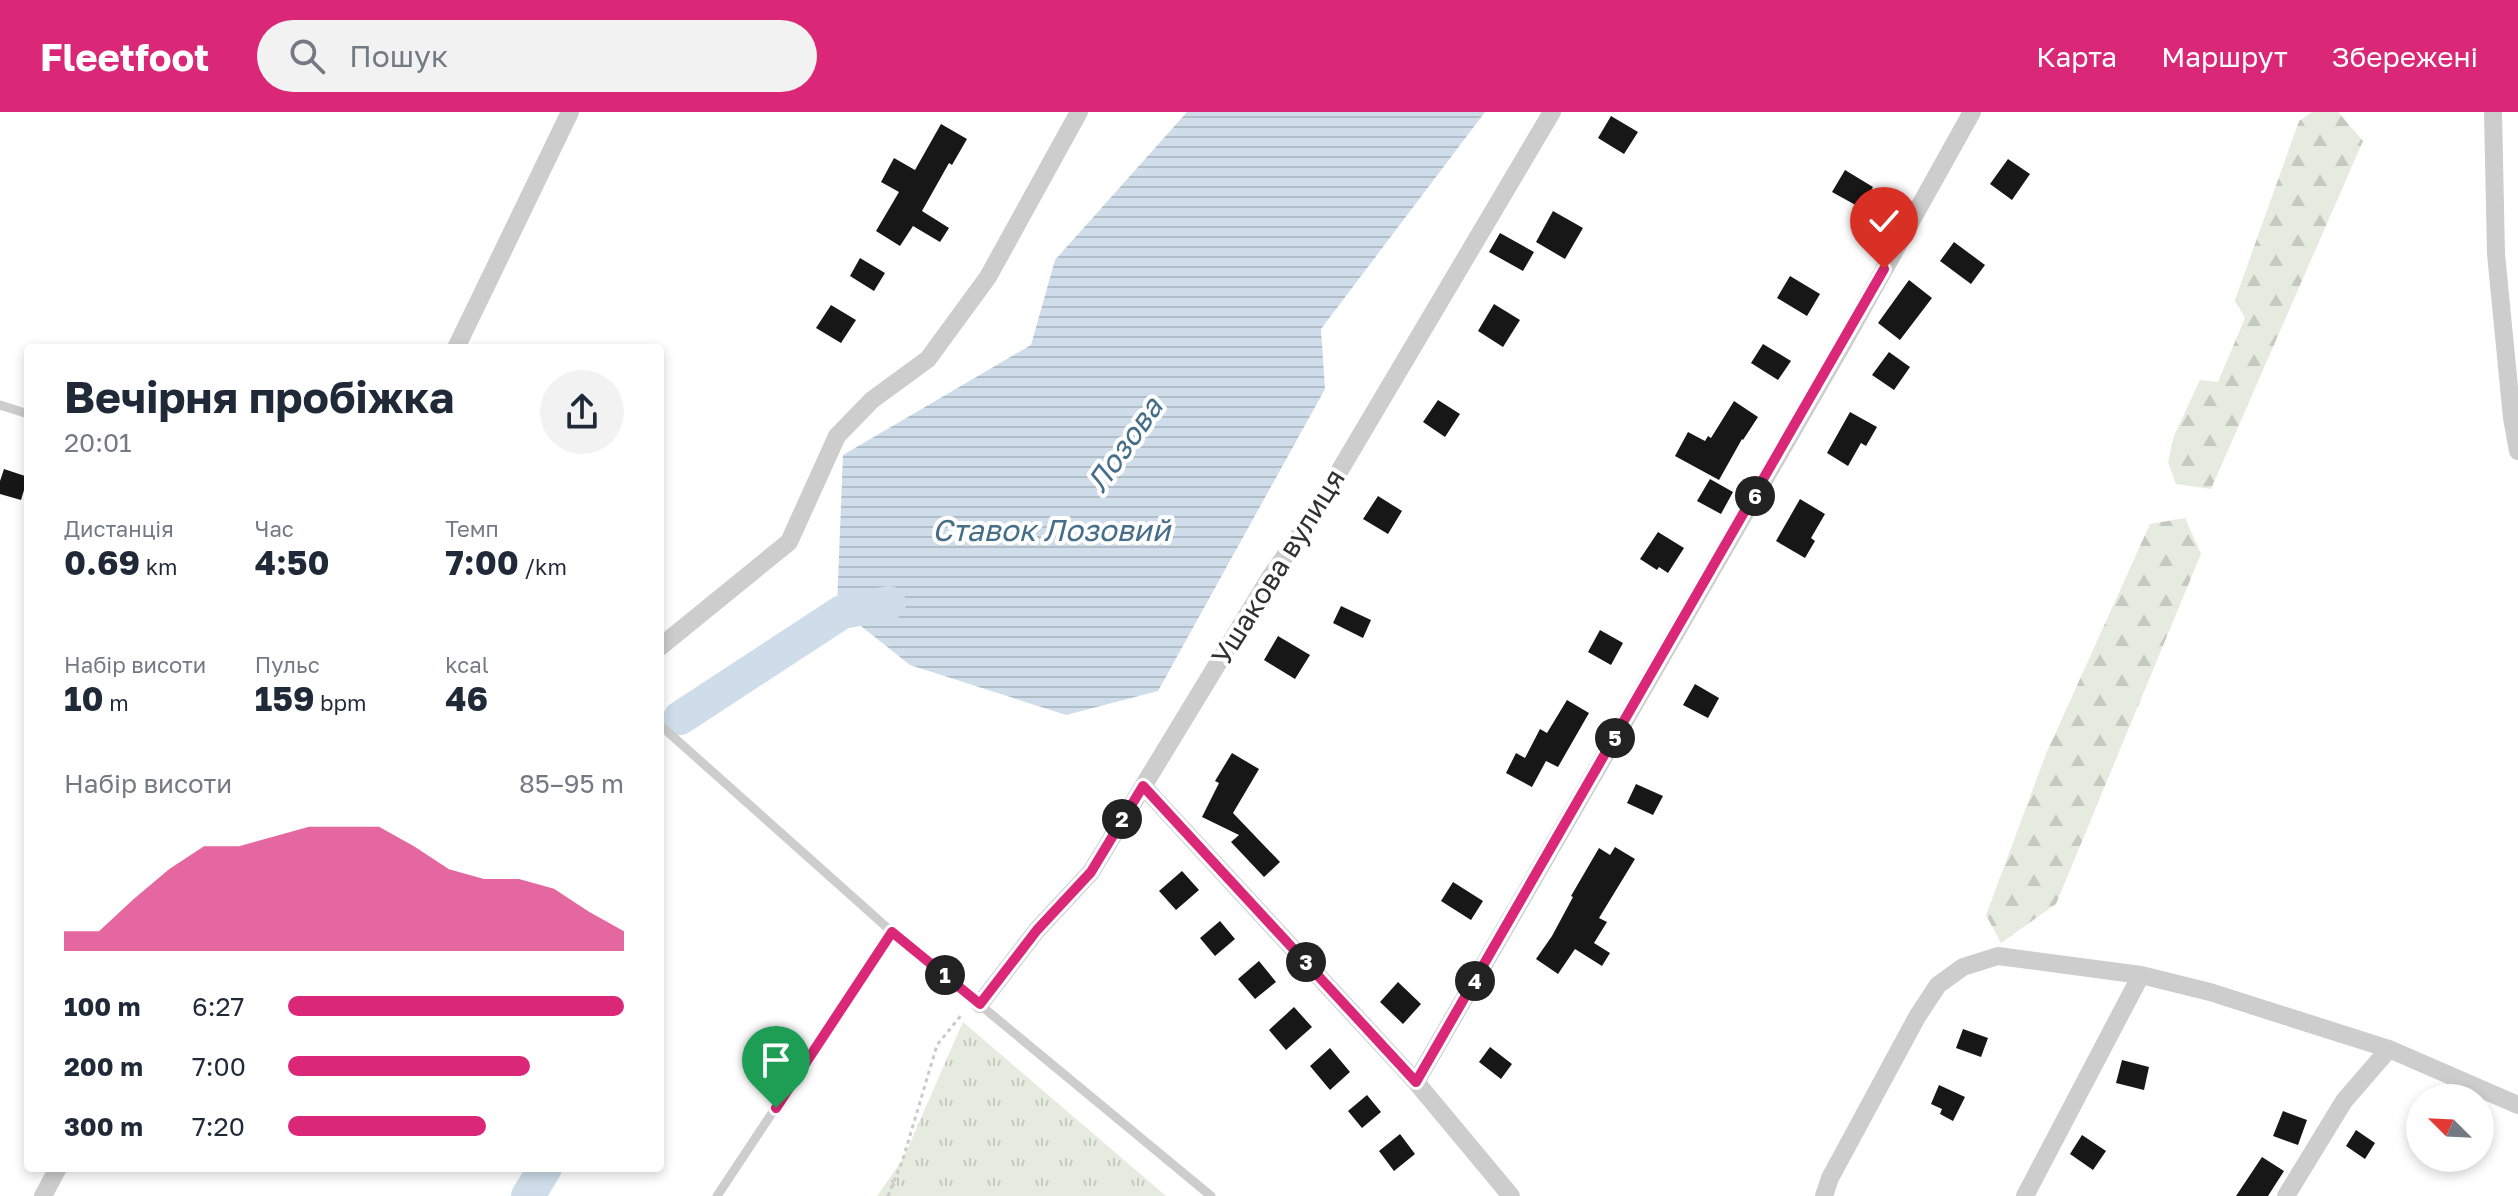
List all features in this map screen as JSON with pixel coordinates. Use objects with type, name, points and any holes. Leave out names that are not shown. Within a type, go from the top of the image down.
[{"type":"street","points":[[458,344],[570,112]]},
{"type":"street","points":[[664,644],[789,542],[837,436],[872,400],[928,359],[988,277],[1079,112]]},
{"type":"street","name":"Ушакова вулиця","points":[[977,1001],[1091,872],[1271,576],[1311,519],[1552,112]]},
{"type":"street","points":[[1416,1082],[1841,347],[1972,112]]},
{"type":"street","points":[[2493,112],[2496,254],[2518,451]]},
{"type":"street","points":[[1143,786],[1416,1082],[1511,1196]]},
{"type":"street","points":[[1824,1196],[1830,1178],[1917,1017],[1938,985],[1963,967],[1998,956],[2141,975],[2210,992],[2389,1049],[2518,1105]]},
{"type":"street","points":[[2025,1196],[2141,975]]},
{"type":"street","points":[[2286,1196],[2344,1101],[2389,1049]]},
{"type":"street","points":[[43,1196],[56,1172]]},
{"type":"lane","points":[[0,405],[24,413]]},
{"type":"lane","points":[[664,729],[892,932],[1211,1196]]},
{"type":"lane","points":[[717,1196],[892,932]]},
{"type":"path","points":[[888,1196],[903,1159],[937,1045],[977,1001]]},
{"type":"green space","points":[[2312,112],[2338,112],[2363,141],[2211,489],[2176,484],[2168,462],[2174,436],[2200,380],[2218,382],[2245,318],[2235,300],[2299,121]]},
{"type":"green space","points":[[2185,518],[2201,554],[2056,904],[2001,943],[1986,915],[2046,754],[2150,524]]},
{"type":"green space","points":[[963,1022],[1166,1196],[877,1196],[903,1159]]},
{"type":"water","name":"Ставок Лозовий","points":[[1187,112],[1485,112],[1321,329],[1325,389],[1158,691],[1066,715],[910,665],[837,607],[843,455],[1031,345],[1055,260]]},
{"type":"building","points":[[1611,116],[1638,132],[1624,154],[1598,138]]},
{"type":"building","points":[[941,124],[967,139],[952,165],[949,163],[922,211],[949,228],[940,242],[913,226],[900,246],[876,231],[899,192],[881,182],[894,158],[915,170]]},
{"type":"building","points":[[2008,159],[2030,174],[2012,200],[1990,184]]},
{"type":"building","points":[[1845,170],[1873,187],[1861,208],[1832,192]]},
{"type":"building","points":[[1553,211],[1583,228],[1565,259],[1536,242]]},
{"type":"building","points":[[1500,233],[1534,252],[1523,271],[1489,252]]},
{"type":"building","points":[[1954,242],[1985,265],[1971,284],[1940,261]]},
{"type":"building","points":[[860,258],[885,273],[874,291],[850,276]]},
{"type":"building","points":[[1790,276],[1820,294],[1807,316],[1777,298]]},
{"type":"building","points":[[1909,280],[1932,298],[1900,340],[1878,323]]},
{"type":"building","points":[[1494,304],[1520,320],[1503,347],[1478,331]]},
{"type":"building","points":[[831,305],[856,320],[841,343],[816,328]]},
{"type":"building","points":[[1763,344],[1791,361],[1778,380],[1751,363]]},
{"type":"building","points":[[1889,352],[1910,367],[1894,390],[1872,375]]},
{"type":"building","points":[[1438,400],[1460,414],[1445,437],[1423,422]]},
{"type":"building","points":[[1734,401],[1758,417],[1719,480],[1675,456],[1688,432],[1705,441],[1708,436],[1711,438]]},
{"type":"building","points":[[1850,412],[1877,427],[1866,446],[1861,443],[1848,466],[1827,453]]},
{"type":"building","points":[[4,469],[24,476],[21,500],[0,494]]},
{"type":"building","points":[[1710,479],[1733,492],[1721,514],[1697,501]]},
{"type":"building","points":[[1378,496],[1402,511],[1388,534],[1363,519]]},
{"type":"building","points":[[1800,499],[1825,514],[1811,538],[1815,541],[1805,558],[1776,541]]},
{"type":"building","points":[[1658,532],[1684,548],[1668,573],[1640,559]]},
{"type":"building","points":[[1341,606],[1371,620],[1363,638],[1333,623]]},
{"type":"building","points":[[1600,630],[1623,643],[1611,665],[1588,652]]},
{"type":"building","points":[[1278,636],[1310,655],[1295,679],[1264,660]]},
{"type":"building","points":[[1695,684],[1719,698],[1708,718],[1683,705]]},
{"type":"building","points":[[1567,700],[1589,713],[1558,767],[1546,761],[1532,787],[1506,773],[1516,753],[1525,758],[1540,729],[1547,733]]},
{"type":"building","points":[[1232,753],[1259,769],[1233,813],[1280,862],[1264,877],[1231,842],[1239,835],[1202,817],[1219,783],[1215,781]]},
{"type":"building","points":[[1636,784],[1663,796],[1653,815],[1627,803]]},
{"type":"building","points":[[1615,847],[1635,859],[1599,918],[1607,922],[1594,943],[1610,953],[1602,966],[1575,949],[1558,974],[1536,959],[1552,936],[1599,848],[1610,855]]},
{"type":"building","points":[[1182,871],[1199,890],[1176,910],[1159,891]]},
{"type":"building","points":[[1453,882],[1483,901],[1471,920],[1441,901]]},
{"type":"building","points":[[1220,921],[1235,939],[1215,956],[1200,938]]},
{"type":"building","points":[[1259,961],[1276,982],[1255,999],[1238,979]]},
{"type":"building","points":[[1398,982],[1421,1004],[1403,1024],[1380,1002]]},
{"type":"building","points":[[1294,1007],[1312,1027],[1286,1050],[1269,1030]]},
{"type":"building","points":[[1963,1029],[1988,1038],[1981,1057],[1956,1048]]},
{"type":"building","points":[[1490,1047],[1512,1064],[1501,1079],[1479,1062]]},
{"type":"building","points":[[1330,1048],[1350,1072],[1330,1090],[1310,1066]]},
{"type":"building","points":[[2122,1060],[2149,1067],[2144,1090],[2116,1083]]},
{"type":"building","points":[[1939,1085],[1965,1097],[1953,1121],[1940,1114],[1942,1109],[1931,1104]]},
{"type":"building","points":[[1367,1095],[1381,1112],[1362,1128],[1348,1111]]},
{"type":"building","points":[[2283,1111],[2307,1120],[2298,1145],[2273,1136]]},
{"type":"building","points":[[2356,1130],[2375,1143],[2365,1159],[2346,1146]]},
{"type":"building","points":[[1400,1134],[1415,1154],[1394,1171],[1379,1151]]},
{"type":"building","points":[[2082,1135],[2106,1151],[2093,1170],[2070,1154]]},
{"type":"building","points":[[2262,1157],[2284,1171],[2268,1196],[2236,1196]]},
{"type":"waterway","name":"Лозова","points":[[680,718],[842,612],[889,603]]},
{"type":"waterway","name":"Лозова","points":[[528,1196],[543,1172]]},
{"type":"route","points":[[776,1108],[892,932],[980,1004],[1037,930],[1091,872],[1143,786],[1416,1082],[1884,269]]}]
